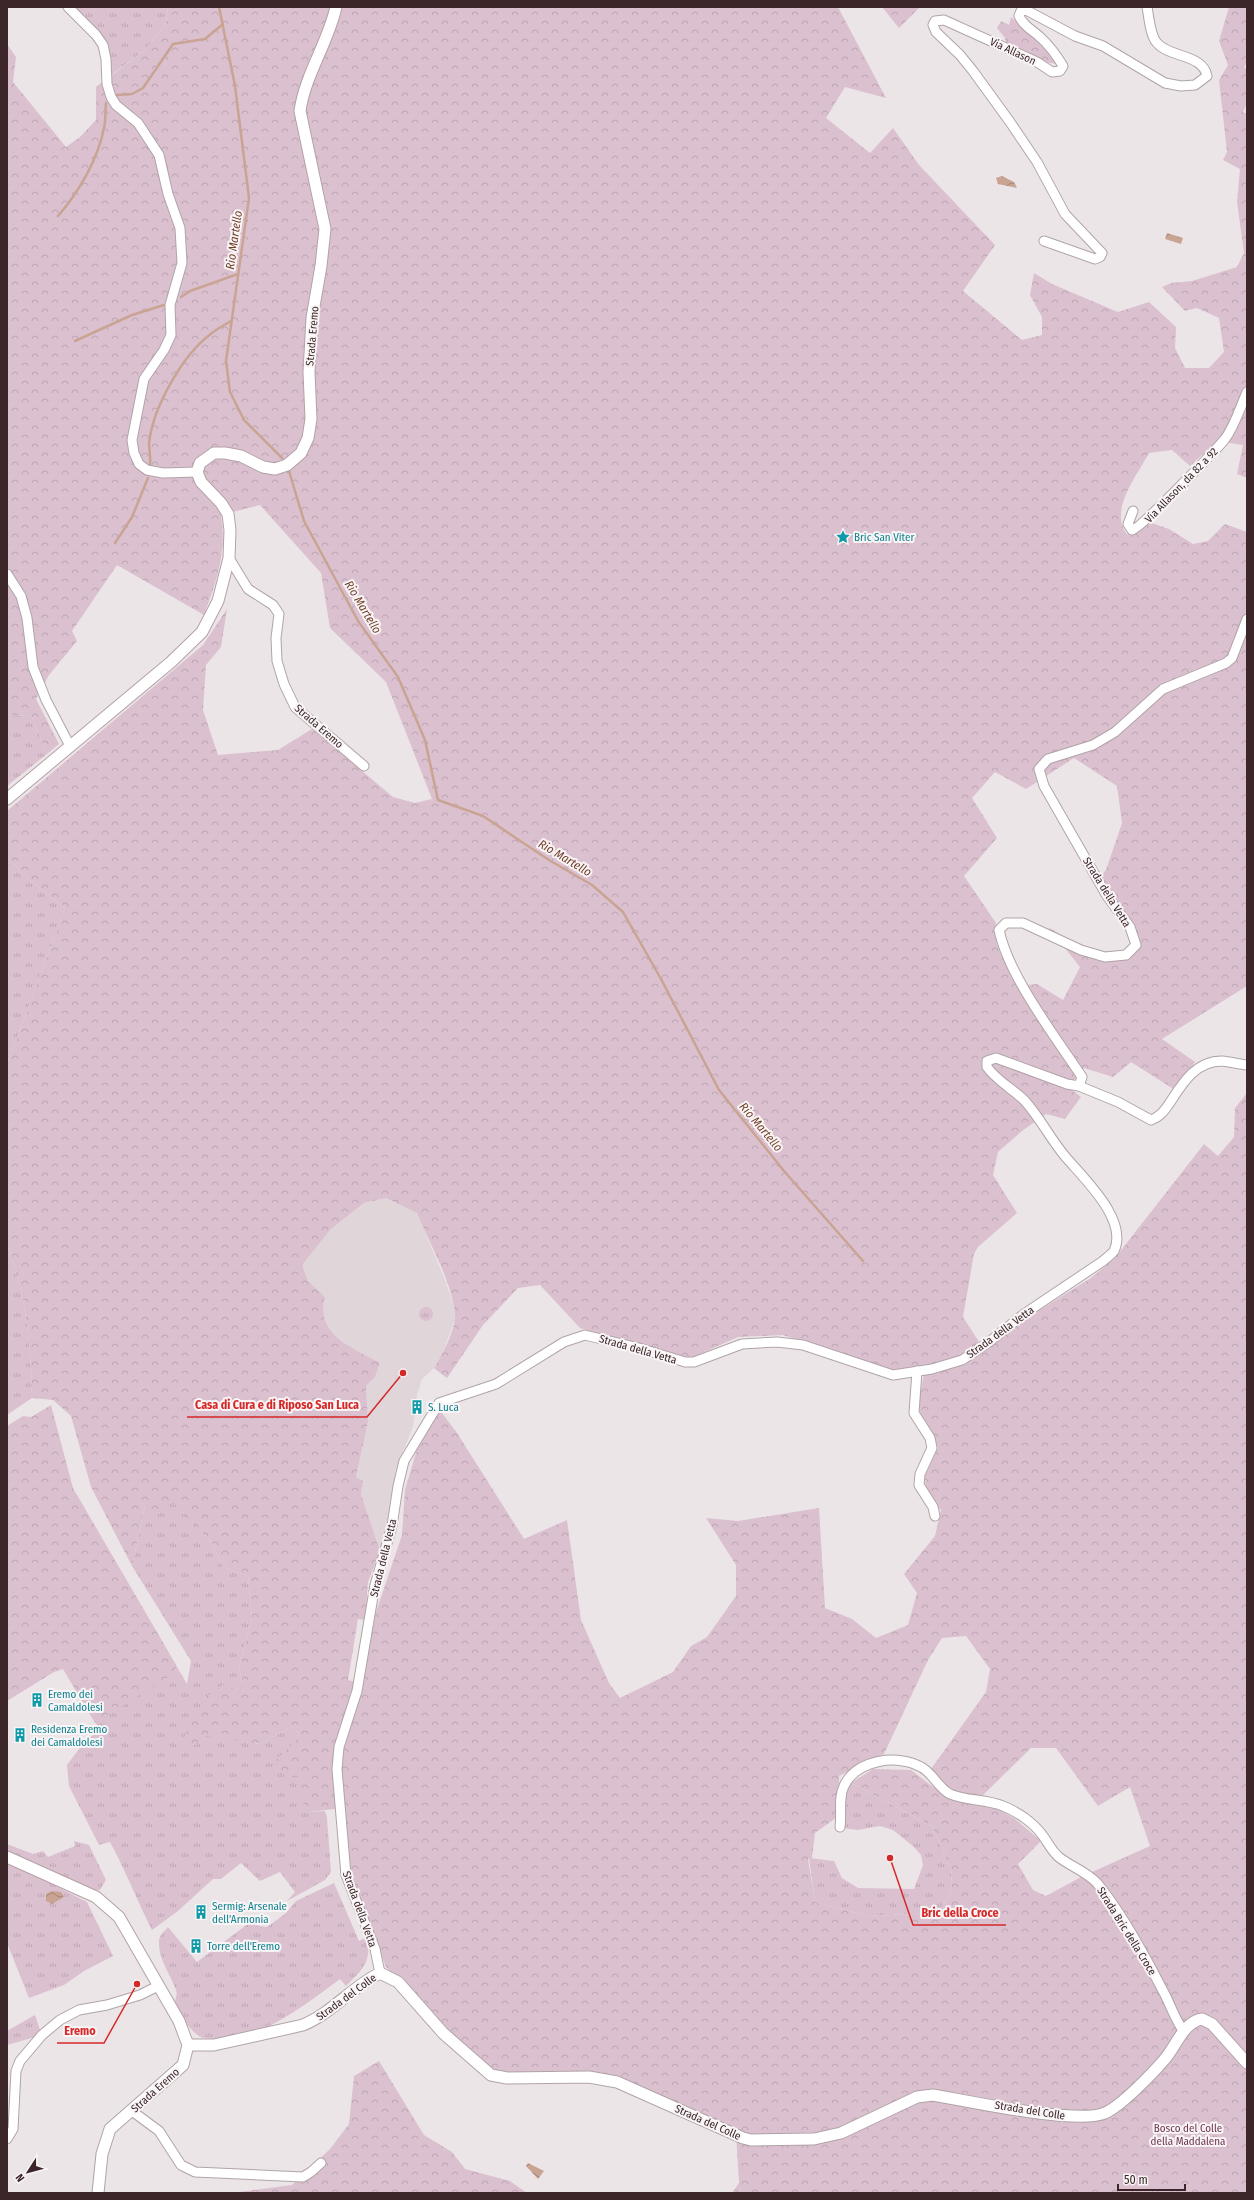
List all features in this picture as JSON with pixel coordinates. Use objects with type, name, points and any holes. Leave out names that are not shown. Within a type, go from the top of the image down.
[{"type":"street","points":[[7,799],[171,662],[202,632],[218,601],[229,558],[230,530],[228,514],[201,482],[197,472],[163,473],[147,470],[139,464],[134,454],[132,440],[144,379],[171,334],[170,305],[182,263],[180,228],[168,194],[158,155],[138,123],[116,105],[110,97],[107,84],[106,59],[103,45],[96,35],[68,7]]},
{"type":"street","name":"Strada Eremo","points":[[197,472],[200,463],[214,453],[225,453],[241,456],[263,467],[275,469],[287,465],[301,453],[308,438],[311,419],[309,372],[312,318],[321,266],[325,229],[300,111],[302,97],[332,28],[336,7]]},
{"type":"street","name":"Via Allason","points":[[1044,240],[1095,259],[1100,257],[1102,253],[1098,247],[1076,228],[1065,214],[1037,162],[1010,122],[973,71],[960,55],[936,32],[933,25],[936,21],[944,20],[1037,62],[1052,72],[1060,71],[1063,66],[1042,38],[1023,24],[1019,16],[1021,11],[1026,10],[1075,36],[1103,46],[1164,83],[1181,86],[1195,85],[1203,81],[1208,76],[1206,69],[1201,64],[1167,50],[1157,43],[1147,7]]},
{"type":"street","name":"Via Allason, da 82 a 92","points":[[1133,512],[1128,524],[1132,530],[1140,526],[1206,462],[1233,425],[1247,392]]},
{"type":"street","name":"Strada Eremo","points":[[229,558],[248,589],[273,605],[278,614],[276,638],[277,661],[284,684],[295,707],[364,766]]},
{"type":"street","points":[[7,574],[21,596],[27,618],[33,667],[46,700],[70,746]]},
{"type":"street","name":"Strada della Vetta","points":[[1079,1086],[1082,1077],[1023,986],[1002,943],[999,930],[1006,923],[1023,923],[1081,950],[1105,957],[1126,955],[1136,945],[1130,927],[1107,896],[1044,786],[1039,769],[1048,759],[1093,745],[1115,732],[1163,689],[1226,663],[1232,658],[1247,620]]},
{"type":"street","name":"Strada della Vetta","points":[[380,1973],[375,1949],[346,1875],[337,1769],[339,1747],[356,1691],[375,1585],[392,1526],[398,1486],[404,1461],[436,1407],[445,1400],[496,1384],[564,1342],[585,1335],[639,1348],[684,1362],[694,1362],[742,1344],[788,1342],[890,1374],[932,1369],[962,1360],[989,1342],[1024,1314],[1103,1261],[1114,1251],[1116,1238],[1113,1221],[1103,1200],[1063,1153],[1044,1125],[1024,1100],[986,1067],[987,1061],[991,1058],[1001,1059],[1068,1084],[1079,1086],[1111,1098],[1151,1120],[1157,1118],[1164,1111],[1189,1075],[1202,1065],[1222,1061],[1247,1065]]},
{"type":"street","points":[[917,1371],[914,1413],[930,1438],[932,1448],[920,1474],[919,1485],[933,1507],[935,1516]]},
{"type":"street","name":"Strada Bric della Croce","points":[[840,1828],[842,1793],[849,1779],[861,1768],[874,1763],[899,1759],[907,1760],[923,1768],[948,1793],[984,1800],[1012,1810],[1037,1828],[1059,1857],[1092,1878],[1103,1891],[1152,1970],[1166,1996],[1174,2018],[1184,2032]]},
{"type":"street","points":[[7,1857],[96,1897],[119,1917],[179,2021],[188,2045]]},
{"type":"street","name":"Strada del Colle","points":[[188,2045],[214,2045],[302,2025],[315,2020],[368,1979],[380,1973],[398,1982],[443,2033],[491,2075],[507,2078],[589,2077],[616,2082],[743,2138],[751,2140],[814,2139],[841,2133],[917,2097],[933,2095],[1062,2116],[1092,2117],[1113,2108],[1135,2089],[1167,2057],[1191,2023],[1198,2020],[1208,2021],[1247,2063]]},
{"type":"street","points":[[7,2139],[13,2129],[16,2071],[20,2061],[42,2035],[60,2020],[79,2010],[107,2005],[140,1995],[158,1986]]},
{"type":"street","name":"Strada Eremo","points":[[98,2193],[99,2170],[102,2154],[110,2129],[183,2065],[188,2045]]},
{"type":"street","points":[[132,2111],[159,2131],[181,2165],[195,2172],[303,2177],[321,2163]]},
{"type":"shaded area","points":[[386,1198],[417,1213],[445,1280],[453,1303],[455,1319],[441,1358],[434,1368],[422,1379],[417,1395],[413,1427],[396,1468],[389,1515],[380,1551],[361,1494],[363,1481],[356,1477],[368,1422],[366,1386],[375,1377],[380,1363],[348,1346],[325,1326],[322,1308],[325,1297],[308,1281],[301,1265],[330,1230],[364,1203]]},
{"type":"green space","points":[[73,7],[168,7],[166,24],[145,50],[111,75],[109,55]]},
{"type":"green space","name":"Bosco del Colle della Maddalena","points":[[168,7],[838,7],[886,98],[845,87],[826,118],[870,153],[893,128],[919,165],[995,245],[963,291],[1022,340],[1042,335],[1042,317],[1030,295],[1034,273],[1052,284],[1118,312],[1149,302],[1176,327],[1175,348],[1185,368],[1209,368],[1224,352],[1219,318],[1197,308],[1185,311],[1162,287],[1171,283],[1192,281],[1237,267],[1244,253],[1237,202],[1240,169],[1223,160],[1227,152],[1219,80],[1228,65],[1219,41],[1229,7],[1247,7],[1247,60],[1244,68],[1247,69],[1247,103],[1243,112],[1247,114],[1247,478],[1237,474],[1243,445],[1217,441],[1190,466],[1172,450],[1149,453],[1127,493],[1121,515],[1122,525],[1127,534],[1138,532],[1149,522],[1169,529],[1193,544],[1208,541],[1225,524],[1247,532],[1247,986],[1162,1039],[1195,1062],[1175,1090],[1131,1062],[1113,1077],[1084,1068],[1068,1087],[1081,1097],[1065,1119],[1046,1114],[1022,1131],[998,1152],[993,1175],[1017,1213],[978,1247],[974,1254],[963,1317],[985,1351],[1022,1321],[1091,1278],[1115,1258],[1204,1144],[1218,1156],[1234,1137],[1235,1108],[1247,1093],[1247,2193],[732,2193],[739,2183],[736,2133],[598,2073],[499,2073],[472,2053],[386,1967],[350,1873],[343,1808],[309,1812],[296,1792],[302,1776],[286,1778],[275,1761],[300,1736],[292,1726],[260,1744],[206,1736],[192,1747],[184,1737],[204,1698],[223,1685],[244,1692],[239,1667],[252,1618],[248,1576],[223,1567],[212,1543],[171,1500],[162,1512],[145,1506],[132,1566],[91,1487],[71,1416],[53,1400],[32,1398],[31,1360],[23,1300],[7,1244],[7,1065],[65,908],[22,874],[7,855],[7,811],[203,645],[227,609],[221,647],[206,665],[203,710],[218,755],[278,750],[312,729],[393,797],[415,803],[432,799],[386,682],[330,628],[321,573],[260,505],[221,515],[223,541],[220,566],[204,615],[117,565],[72,631],[77,641],[49,675],[36,699],[59,744],[47,754],[31,715],[7,716],[7,44],[16,57],[13,82],[66,147],[80,137],[96,120],[96,87],[145,50],[166,24]],"holes":[[[1074,758],[1117,786],[1122,823],[1106,870],[1094,884],[1126,930],[1131,943],[1123,951],[1101,952],[1068,939],[1048,927],[1080,967],[1063,1000],[1037,984],[1018,986],[1005,964],[998,948],[995,931],[996,923],[964,876],[997,838],[972,798],[995,772],[1026,789]],[[386,1198],[417,1213],[446,1278],[454,1305],[455,1317],[453,1329],[444,1351],[434,1368],[447,1378],[483,1325],[518,1288],[540,1285],[580,1328],[691,1358],[738,1337],[783,1335],[892,1371],[924,1374],[920,1395],[920,1412],[932,1432],[938,1448],[925,1476],[926,1492],[941,1510],[935,1536],[904,1574],[917,1593],[908,1625],[876,1638],[852,1619],[825,1608],[819,1508],[738,1521],[706,1518],[736,1565],[736,1596],[707,1637],[691,1646],[673,1672],[620,1698],[609,1683],[581,1620],[567,1520],[524,1539],[457,1433],[439,1409],[417,1449],[405,1490],[402,1535],[373,1621],[363,1684],[348,1680],[358,1619],[365,1620],[368,1582],[380,1551],[361,1494],[363,1481],[356,1477],[368,1422],[366,1386],[375,1377],[380,1363],[358,1352],[338,1338],[330,1330],[325,1321],[323,1310],[325,1297],[308,1281],[302,1265],[330,1230],[364,1203]],[[966,1636],[990,1669],[986,1692],[931,1769],[950,1790],[982,1796],[1031,1748],[1056,1748],[1098,1806],[1130,1787],[1150,1846],[1081,1877],[1046,1896],[1033,1890],[1018,1864],[1041,1841],[1015,1819],[984,1800],[946,1797],[911,1770],[873,1769],[851,1783],[932,1826],[951,1869],[952,1889],[945,1903],[936,1913],[869,1916],[815,1902],[808,1859],[812,1858],[815,1833],[840,1815],[839,1776],[884,1754],[928,1660],[942,1638]]]},
{"type":"green space","points":[[882,7],[920,7],[899,28]]},
{"type":"green space","points":[[1011,17],[1050,53],[1057,64],[1045,62],[1006,44],[1005,38],[997,28],[1001,21],[1009,25]]},
{"type":"green space","points":[[31,715],[47,754],[7,786],[7,716]]},
{"type":"green space","points":[[7,855],[22,874],[65,908],[7,1065]]},
{"type":"green space","points":[[7,1244],[23,1300],[31,1360],[32,1398],[7,1415]]},
{"type":"green space","points":[[423,1307],[429,1307],[433,1311],[433,1317],[429,1321],[423,1321],[419,1317],[419,1311]]},
{"type":"green space","points":[[51,1405],[73,1488],[176,1665],[175,1673],[95,1723],[63,1669],[54,1672],[7,1701],[7,1426],[23,1416],[31,1417]]},
{"type":"green space","points":[[171,1499],[212,1543],[223,1567],[248,1576],[252,1618],[239,1667],[244,1693],[206,1735],[260,1744],[292,1726],[300,1736],[302,1776],[309,1812],[325,1811],[327,1818],[331,1872],[325,1880],[287,1901],[295,1892],[280,1872],[260,1881],[241,1863],[221,1879],[213,1879],[178,1911],[152,1930],[110,1842],[99,1845],[69,1786],[67,1765],[85,1741],[100,1730],[68,1677],[121,1571],[187,1684],[191,1661],[132,1566],[145,1506]]},
{"type":"green space","points":[[851,1783],[932,1826],[951,1869],[952,1889],[945,1903],[936,1913],[869,1916],[815,1902],[809,1858],[834,1861],[842,1878],[858,1888],[914,1889],[923,1865],[921,1855],[914,1847],[893,1830],[880,1826],[858,1830],[842,1828],[845,1797]]},
{"type":"green space","points":[[74,1841],[89,1845],[106,1880],[100,1890],[90,1890],[7,1852],[7,1844],[33,1854],[43,1851],[48,1857],[75,1846]]},
{"type":"green space","points":[[7,1864],[38,1877],[87,1902],[113,1956],[84,1971],[64,1985],[29,1998],[7,1943]]},
{"type":"green space","points":[[334,1883],[359,1941],[367,1937],[367,1959],[357,1975],[346,1986],[340,1979],[294,2012],[259,2030],[241,2036],[223,2039],[204,2038],[196,2034],[186,2024],[176,2007],[175,2002],[177,1992],[165,1967],[159,1948],[160,1937],[168,1927],[197,1962],[253,1920],[259,1926],[267,1927],[285,1914],[296,1901]]},
{"type":"green space","points":[[35,2015],[40,2030],[35,2037],[7,2045],[7,2031]]},
{"type":"green space","points":[[379,2061],[424,2135],[452,2152],[465,2169],[510,2181],[527,2193],[231,2193],[292,2185],[330,2149],[349,2124],[354,2076]]},
{"type":"water","points":[[1002,176],[1014,182],[1017,188],[998,184],[996,178]]},
{"type":"water","points":[[1167,233],[1183,238],[1181,244],[1165,239]]},
{"type":"water","points":[[52,1891],[61,1892],[64,1897],[52,1904],[46,1901],[46,1894]]},
{"type":"water","points":[[528,2163],[544,2171],[538,2179],[526,2166]]},
{"type":"waterway","name":"Rio Martello","points":[[219,7],[235,86],[249,198],[226,361],[230,392],[244,420],[282,458]]},
{"type":"waterway","points":[[117,95],[132,94],[143,88],[173,44],[205,39],[223,24]]},
{"type":"waterway","points":[[58,216],[66,207],[87,175],[101,140],[105,122],[106,103]]},
{"type":"waterway","points":[[181,297],[190,291],[238,274]]},
{"type":"waterway","points":[[75,341],[132,315],[164,305]]},
{"type":"waterway","points":[[150,465],[149,443],[152,429],[156,414],[171,382],[190,354],[201,342],[214,331],[231,321]]},
{"type":"waterway","name":"Rio Martello","points":[[289,471],[304,521],[358,621],[398,677],[425,740],[438,800],[483,816],[549,860],[592,885],[623,912],[661,979],[719,1090],[784,1171],[863,1261]]},
{"type":"waterway","points":[[115,543],[132,517],[148,478]]},
{"type":"place","name":"Bric San Viter","points":[[843,537]]},
{"type":"place","name":"Casa di Cura e di Riposo San Luca","points":[[403,1373]]},
{"type":"place","name":"S. Luca","points":[[417,1407]]},
{"type":"place","name":"Eremo dei Camaldolesi","points":[[37,1700]]},
{"type":"place","name":"Residenza Eremo dei Camaldolesi","points":[[20,1735]]},
{"type":"place","name":"Bric della Croce","points":[[890,1858]]},
{"type":"place","name":"Sermig: Arsenale dell'Armonia","points":[[201,1912]]},
{"type":"place","name":"Torre dell'Eremo","points":[[196,1946]]},
{"type":"place","name":"Eremo","points":[[137,1984]]}]
